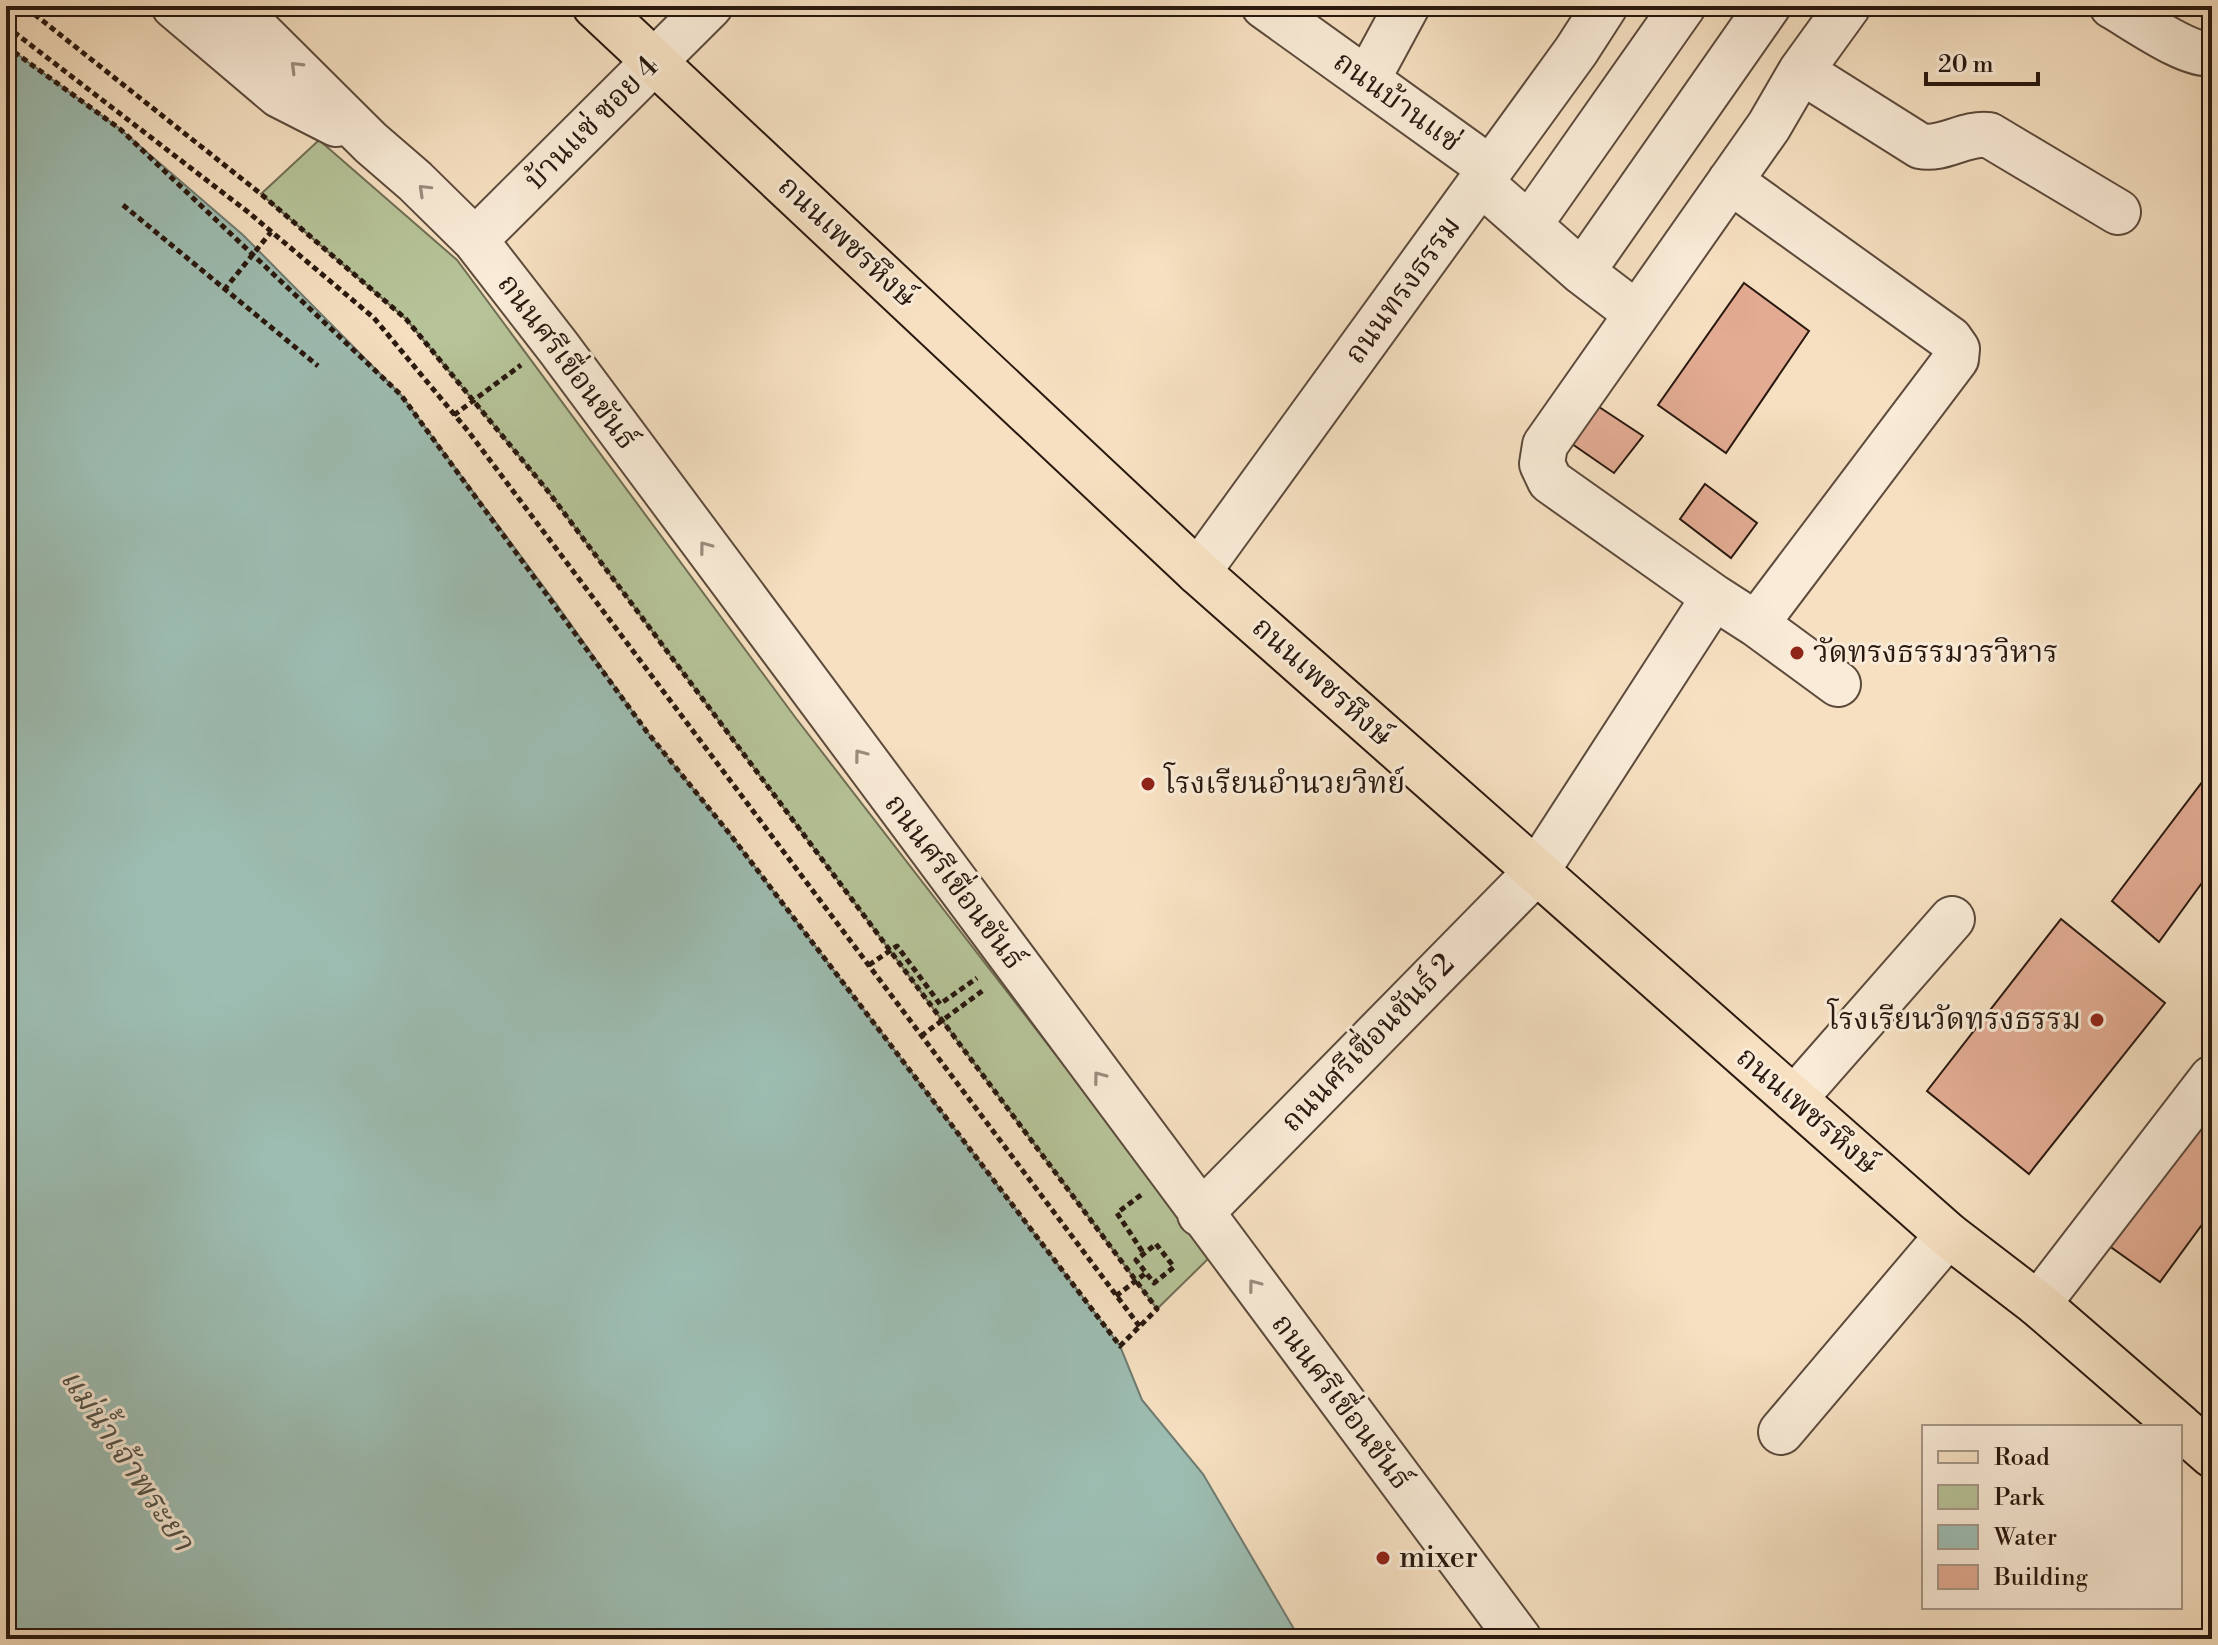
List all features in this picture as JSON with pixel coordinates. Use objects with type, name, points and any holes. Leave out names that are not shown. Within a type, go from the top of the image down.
[{"type":"main road","name":"ถนนเพชรหึงษ์","points":[[595,6],[1198,572],[1948,1235],[2038,1304],[2178,1425]]},
{"type":"main road","name":"ถนนเพชรหึงษ์","points":[[2182,1429],[2212,1455]]},
{"type":"street","name":"ถนนศรีเขื่อนขันธ์","points":[[174,6],[279,95],[371,143]]},
{"type":"street","name":"บ้านแซ่ ซอย 4","points":[[475,240],[710,6]]},
{"type":"street","name":"ถนนบ้านแซ่","points":[[1264,6],[1367,80],[1486,176],[1529,225],[1582,272],[1637,314]]},
{"type":"street","points":[[1367,80],[1407,6]]},
{"type":"street","name":"ถนนทรงธรรม","points":[[1198,572],[1576,51],[1605,6]]},
{"type":"street","points":[[1529,225],[1683,6]]},
{"type":"street","points":[[1582,272],[1768,6]]},
{"type":"street","points":[[1838,684],[1550,481],[1542,464],[1545,445],[1769,126],[1801,71],[1848,6]]},
{"type":"street","points":[[2112,6],[2192,51],[2212,53]]},
{"type":"street","name":"ถนนศรีเขื่อนขันธ์","points":[[252,12],[371,143],[475,240],[1519,1639]]},
{"type":"street","points":[[1801,71],[1920,146],[1932,147],[1979,134],[1989,135],[2118,212]]},
{"type":"street","points":[[1730,181],[1950,339],[1957,349],[1956,359],[1756,624]]},
{"type":"street","name":"ถนนศรีเขื่อนขันธ์ 2","points":[[1200,1214],[1536,872],[1714,597]]},
{"type":"street","points":[[1794,1099],[1952,919]]},
{"type":"street","points":[[2038,1304],[2212,1078]]},
{"type":"street","points":[[1781,1432],[1948,1235]]},
{"type":"path","points":[[6,46],[120,129],[401,395],[647,732],[738,845],[1120,1346],[1157,1309],[547,490],[406,319],[261,194],[24,6]]},
{"type":"path","points":[[6,26],[271,232],[374,318],[454,415],[1140,1327]]},
{"type":"path","points":[[123,205],[318,366]]},
{"type":"path","points":[[224,290],[271,232]]},
{"type":"path","points":[[454,415],[553,341]]},
{"type":"path","points":[[869,965],[897,946],[940,1004],[978,978]]},
{"type":"path","points":[[921,1036],[987,988]]},
{"type":"path","points":[[1144,1254],[1117,1213],[1170,1172]]},
{"type":"path","points":[[1156,1244],[1174,1267],[1154,1283],[1146,1273],[1136,1260],[1156,1244]]},
{"type":"path","points":[[1116,1296],[1146,1273]]},
{"type":"green space","points":[[319,140],[457,260],[795,717],[1211,1256],[1157,1309],[547,490],[406,319],[261,194]]},
{"type":"water","name":"แม่น้ำเจ้าพระยา","points":[[6,46],[120,129],[243,235],[401,395],[647,732],[729,833],[1120,1346],[1142,1400],[1203,1474],[1294,1629],[1296,1639],[6,1639]]},
{"type":"building","points":[[1744,283],[1809,331],[1726,453],[1658,405]]},
{"type":"building","points":[[1587,399],[1643,436],[1614,473],[1562,437]]},
{"type":"building","points":[[1705,484],[1757,523],[1731,558],[1680,519]]},
{"type":"building","points":[[2212,769],[2212,869],[2159,942],[2112,901]]},
{"type":"building","points":[[2061,919],[2165,1003],[2029,1174],[1927,1091]]},
{"type":"building","points":[[2212,1096],[2212,1211],[2160,1282],[2105,1243]]},
{"type":"place","name":"วัดทรงธรรมวรวิหาร","points":[[1797,653]]},
{"type":"place","name":"โรงเรียนอำนวยวิทย์","points":[[1148,784]]},
{"type":"place","name":"โรงเรียนวัดทรงธรรม","points":[[2097,1020]]},
{"type":"place","name":"mixer","points":[[1383,1558]]}]
